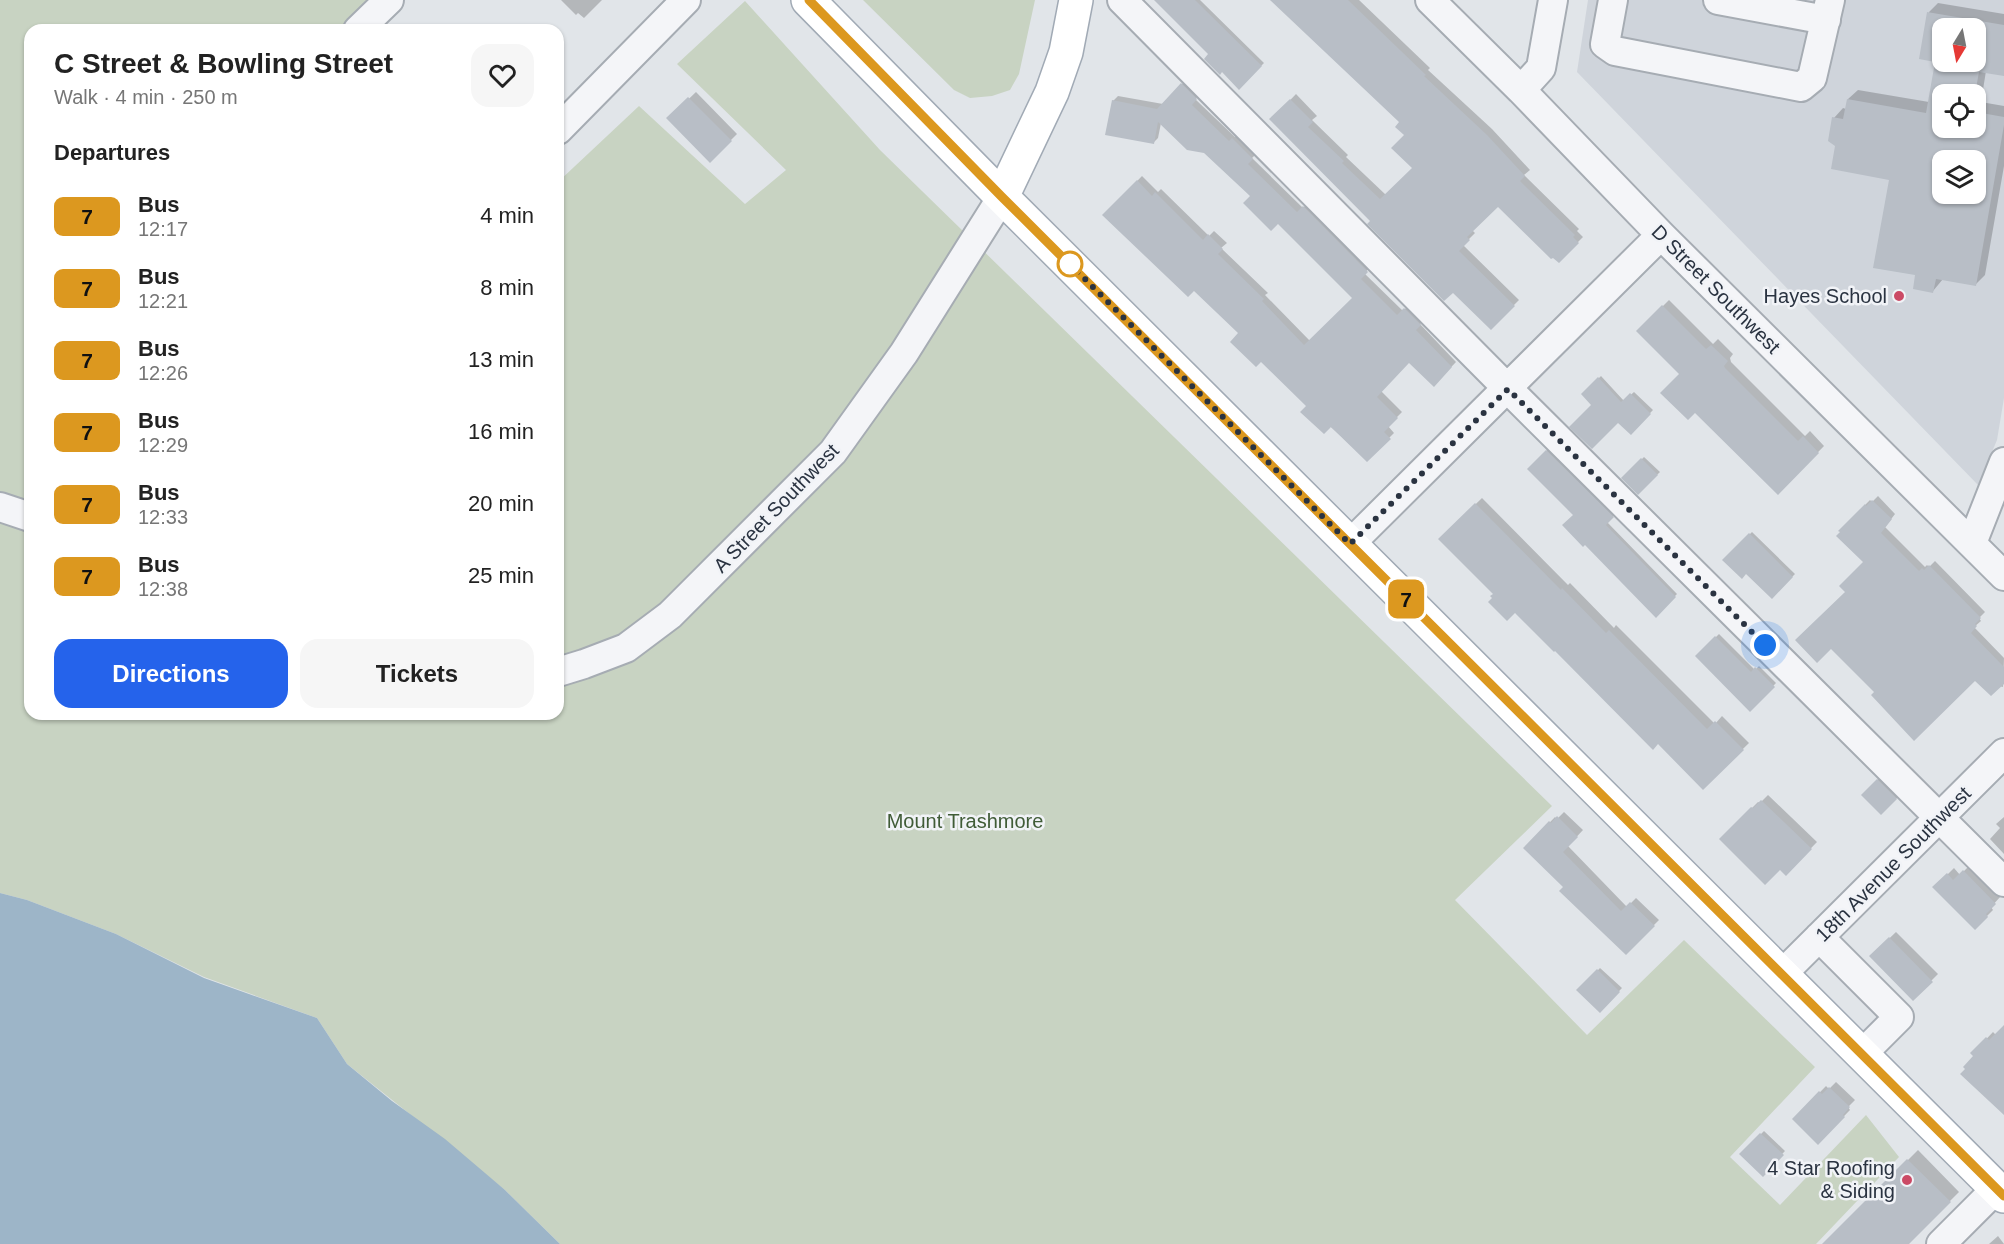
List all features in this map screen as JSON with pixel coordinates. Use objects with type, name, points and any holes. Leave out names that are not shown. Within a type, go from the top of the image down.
[{"type":"main road","points":[[808,0],[1002,197],[2000,1192]]},
{"type":"main road","points":[[1002,197],[1053,92],[1066,52],[1076,0]]},
{"type":"street","points":[[364,24],[389,0]]},
{"type":"street","points":[[564,124],[686,0]]},
{"type":"street","points":[[1122,0],[1508,389],[2004,882]]},
{"type":"street","name":"D Street Southwest","points":[[1430,0],[1521,90],[1661,235],[2004,576]]},
{"type":"street","points":[[1521,90],[1541,68],[1553,0]]},
{"type":"street","points":[[1613,0],[1605,44],[1615,51],[1801,87],[1812,78],[1828,10],[1718,0]]},
{"type":"street","name":"A Street Southwest","points":[[564,670],[626,648],[670,615],[833,452],[904,353],[1002,197]]},
{"type":"street","points":[[1350,544],[1661,235]]},
{"type":"street","points":[[1972,543],[2004,462]]},
{"type":"street","points":[[0,507],[24,515]]},
{"type":"street","name":"18th Avenue Southwest","points":[[1782,974],[2004,753]]},
{"type":"street","points":[[1819,937],[1899,1017],[1862,1054]]},
{"type":"street","points":[[1941,1244],[2000,1192]]},
{"type":"shaded area","name":"Hayes School","points":[[1588,0],[2004,0],[2004,398],[1997,440],[1978,485],[1577,72]]},
{"type":"green space","name":"Mount Trashmore","points":[[0,0],[375,0],[350,24],[24,24],[24,720],[564,720],[564,176],[639,106],[745,204],[786,170],[677,64],[745,1],[880,150],[1552,806],[1455,900],[1587,1035],[1684,940],[1815,1067],[1730,1157],[1780,1205],[1866,1115],[1899,1157],[1816,1244],[560,1244],[505,1190],[347,1064],[317,1018],[204,977],[116,934],[27,900],[0,893]]},
{"type":"green space","points":[[863,0],[1035,0],[1019,74],[1010,90],[992,96],[970,98],[954,90]]},
{"type":"water","points":[[0,893],[27,900],[116,934],[204,978],[317,1018],[347,1064],[392,1101],[445,1139],[505,1190],[560,1244],[0,1244]]},
{"type":"building","points":[[1154,0],[1195,0],[1262,66],[1239,90],[1222,72],[1220,75],[1204,59],[1208,54]]},
{"type":"building","points":[[1270,0],[1348,0],[1487,135],[1525,176],[1520,181],[1575,235],[1573,237],[1579,243],[1559,263],[1551,259],[1498,207],[1467,237],[1470,240],[1459,251],[1515,306],[1491,330],[1453,293],[1444,301],[1367,224],[1370,221],[1269,119],[1290,99],[1313,122],[1308,127],[1380,199],[1412,168],[1391,148],[1404,135],[1395,127],[1399,122]]},
{"type":"building","points":[[1927,12],[1963,18],[1932,18],[1932,61],[1919,59]]},
{"type":"building","points":[[1986,22],[2004,25],[2004,76],[1979,72],[1986,72]]},
{"type":"building","points":[[1933,72],[1979,72],[1977,84],[1932,84],[1932,138],[1986,138],[1986,114],[2004,117],[1976,286],[1936,279],[1933,293],[1913,289],[1915,275],[1873,268],[1889,180],[1831,169],[1835,146],[1828,141],[1832,117],[1843,119],[1847,99],[1926,113]]},
{"type":"building","points":[[1181,83],[1197,99],[1192,105],[1229,141],[1232,138],[1253,159],[1248,164],[1297,212],[1303,206],[1368,272],[1361,279],[1397,315],[1404,308],[1421,325],[1416,330],[1452,367],[1434,387],[1409,363],[1377,397],[1398,418],[1384,432],[1391,439],[1367,462],[1331,427],[1324,434],[1300,412],[1306,406],[1261,362],[1256,367],[1230,342],[1238,333],[1194,291],[1188,297],[1102,215],[1137,180],[1152,196],[1155,192],[1203,240],[1208,234],[1223,249],[1218,254],[1264,299],[1262,301],[1304,345],[1352,298],[1278,224],[1271,231],[1243,203],[1250,196],[1204,153],[1187,150],[1158,122],[1154,144],[1105,135],[1112,100],[1157,109]]},
{"type":"building","points":[[688,97],[732,141],[710,163],[666,118]]},
{"type":"building","points":[[1662,305],[1706,349],[1711,345],[1728,361],[1725,368],[1798,441],[1803,436],[1819,453],[1778,495],[1695,413],[1688,420],[1660,393],[1679,374],[1636,331]]},
{"type":"building","points":[[1598,377],[1621,402],[1630,393],[1651,414],[1631,435],[1618,423],[1592,449],[1569,427],[1591,405],[1581,394]]},
{"type":"building","points":[[1546,450],[1614,517],[1606,525],[1676,597],[1656,618],[1585,545],[1583,547],[1562,525],[1573,515],[1527,469]]},
{"type":"building","points":[[1641,458],[1658,475],[1638,495],[1621,478]]},
{"type":"building","points":[[1872,500],[1892,519],[1881,533],[1919,571],[1929,565],[1981,618],[1971,633],[2004,667],[2004,684],[1991,696],[1975,681],[1914,741],[1871,695],[1874,692],[1831,649],[1817,663],[1795,640],[1845,592],[1839,586],[1863,562],[1836,536],[1840,532],[1838,531],[1865,504],[1866,506]]},
{"type":"building","points":[[1475,503],[1606,633],[1609,630],[1707,729],[1715,721],[1744,750],[1703,790],[1658,744],[1653,750],[1515,613],[1507,621],[1488,602],[1493,594],[1438,539]]},
{"type":"building","points":[[1749,533],[1793,577],[1772,599],[1746,574],[1742,579],[1722,560]]},
{"type":"building","points":[[1715,636],[1751,672],[1755,667],[1775,687],[1750,712],[1695,656]]},
{"type":"building","points":[[1877,779],[1897,799],[1881,815],[1861,795]]},
{"type":"building","points":[[1761,800],[1812,849],[1786,876],[1780,870],[1765,885],[1719,839]]},
{"type":"building","points":[[1557,816],[1578,837],[1563,852],[1621,911],[1630,902],[1655,926],[1626,955],[1559,891],[1563,887],[1523,848],[1549,821],[1551,823]]},
{"type":"building","points":[[1963,870],[1996,904],[1986,914],[1988,917],[1975,930],[1932,887],[1947,873],[1953,880]]},
{"type":"building","points":[[1889,937],[1933,982],[1913,1001],[1869,956]]},
{"type":"building","points":[[1597,969],[1620,992],[1600,1013],[1576,990]]},
{"type":"building","points":[[2004,1025],[2004,1115],[1960,1074],[1973,1056],[1970,1053],[1986,1037],[1989,1040]]},
{"type":"building","points":[[1829,1087],[1850,1107],[1843,1115],[1845,1117],[1818,1145],[1792,1119],[1819,1091],[1822,1094]]},
{"type":"building","points":[[1760,1133],[1784,1155],[1763,1177],[1739,1154]]},
{"type":"building","name":"4 Star Roofing & Siding","points":[[1907,1159],[1951,1202],[1909,1244],[1822,1244]]},
{"type":"bus line","name":"7","points":[[809,0],[1002,197],[2004,1196]]},
{"type":"place","name":"Hayes School","points":[[1899,296]]},
{"type":"place","name":"4 Star Roofing & Siding","points":[[1907,1180]]},
{"type":"route","points":[[1070,264],[1350,544],[1508,389],[1765,645]]}]
